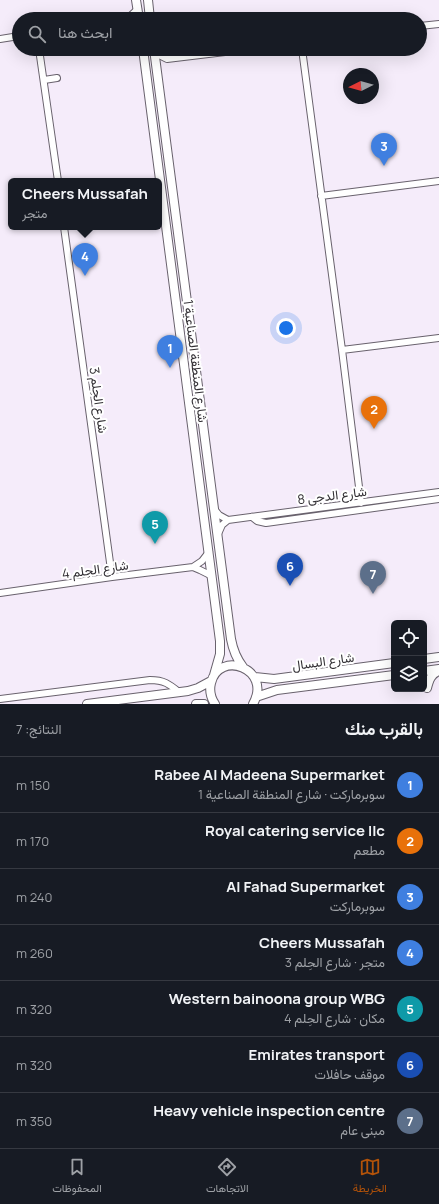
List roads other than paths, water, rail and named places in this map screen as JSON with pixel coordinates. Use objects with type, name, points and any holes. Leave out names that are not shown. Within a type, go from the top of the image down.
[{"type":"street","points":[[136,0],[138,10],[136,12]]},
{"type":"street","points":[[148,0],[149,12]]},
{"type":"street","points":[[427,25],[439,24]]},
{"type":"street","points":[[0,39],[12,37]]},
{"type":"street","points":[[40,56],[58,178]]},
{"type":"street","name":"شارع المنطقة الصناعية 1","points":[[144,56],[160,178]]},
{"type":"street","name":"شارع المنطقة الصناعية 1","points":[[155,56],[231,639],[233,650],[237,659],[255,678]]},
{"type":"street","points":[[161,56],[167,59],[192,56]]},
{"type":"street","points":[[303,56],[361,503]]},
{"type":"street","points":[[158,76],[160,68],[167,59]]},
{"type":"street","points":[[44,80],[57,78]]},
{"type":"street","points":[[321,196],[439,181]]},
{"type":"street","name":"شارع المنطقة الصناعية 1","points":[[162,194],[220,641],[220,654],[213,678]]},
{"type":"street","name":"شارع الحِلم 3","points":[[64,230],[112,577]]},
{"type":"street","points":[[342,350],[439,338]]},
{"type":"street","name":"شارع الدجى 8","points":[[228,520],[439,492]]},
{"type":"street","points":[[252,517],[259,523],[266,523],[439,500]]},
{"type":"street","points":[[214,509],[219,515],[228,520],[220,528],[217,534]]},
{"type":"street","points":[[209,552],[193,567],[212,576]]},
{"type":"street","name":"شارع الحِلم 4","points":[[0,593],[193,567]]},
{"type":"street","points":[[427,659],[439,657]]},
{"type":"street","name":"شارع البسال","points":[[255,678],[274,679],[391,663]]},
{"type":"street","points":[[87,704],[179,692],[198,688],[213,678],[219,670],[230,665],[243,667]]},
{"type":"street","points":[[427,671],[439,670]]},
{"type":"street","points":[[427,688],[432,676],[439,670]]},
{"type":"street","name":"شارع البسال","points":[[254,702],[277,690],[391,675]]},
{"type":"street","points":[[382,676],[391,678]]},
{"type":"street","points":[[213,678],[210,694],[215,704]]},
{"type":"street","points":[[254,702],[258,691],[255,678]]},
{"type":"street","points":[[0,699],[150,680],[159,680],[168,683],[179,692]]},
{"type":"street","points":[[196,704],[204,704]]},
{"type":"place","name":"Al Fahad Supermarket","points":[[384,166]]},
{"type":"place","name":"Cheers Mussafah","points":[[85,276]]},
{"type":"place","name":"Rabee Al Madeena Supermarket","points":[[170,368]]},
{"type":"place","name":"Royal catering service llc","points":[[374,429]]},
{"type":"place","name":"Western bainoona group WBG","points":[[155,544]]},
{"type":"place","name":"Emirates transport","points":[[290,586]]},
{"type":"place","name":"Heavy vehicle inspection centre","points":[[373,594]]}]
